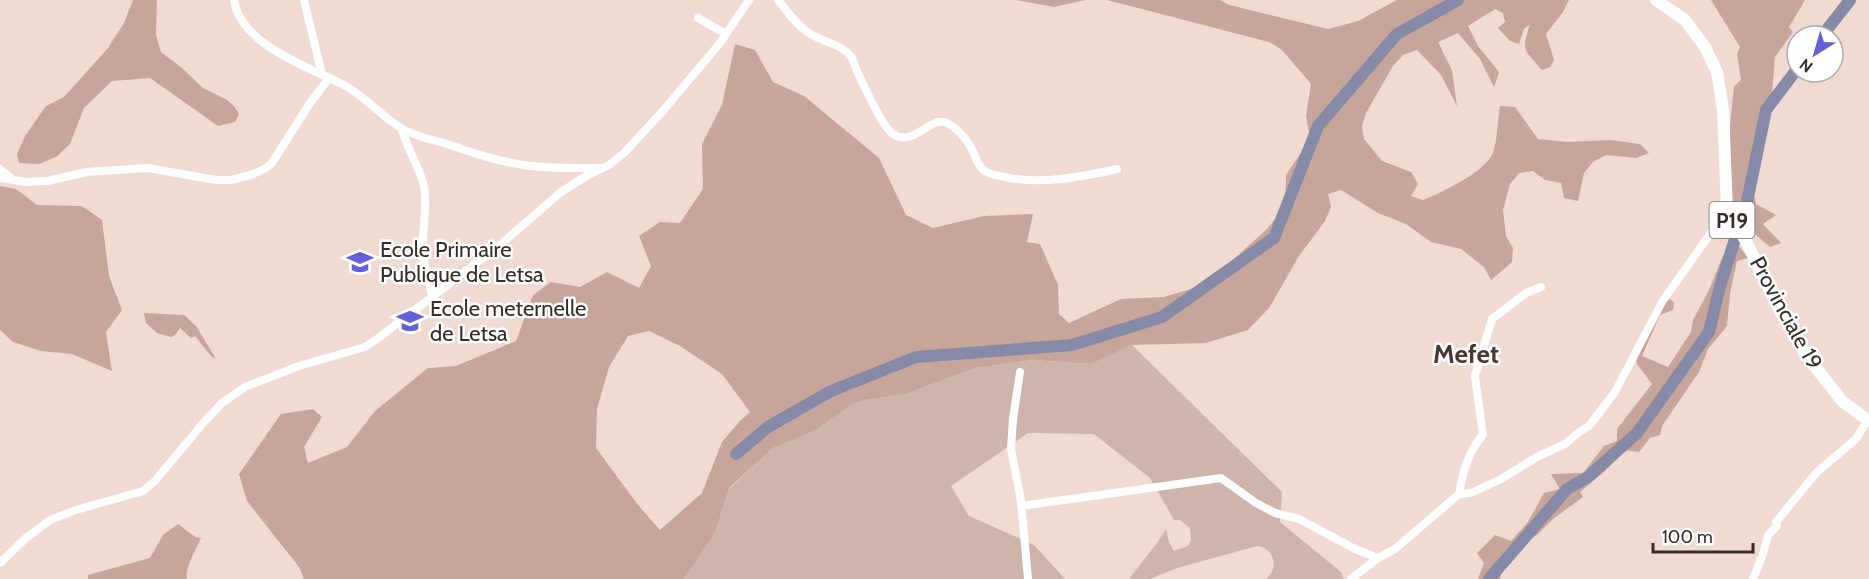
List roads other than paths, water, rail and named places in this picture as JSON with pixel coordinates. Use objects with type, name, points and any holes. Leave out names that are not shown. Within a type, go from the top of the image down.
[{"type":"main road","name":"Provinciale 19","points":[[1656,0],[1685,20],[1705,47],[1717,72],[1723,110],[1727,210],[1747,243],[1782,315],[1808,358],[1843,402],[1868,421]]},
{"type":"street","points":[[234,0],[240,16],[262,41],[277,53],[362,96],[402,129],[515,164],[602,168]]},
{"type":"street","points":[[0,178],[26,182],[47,181],[87,172],[147,168],[216,180],[231,180],[266,168],[272,163],[325,76],[304,0]]},
{"type":"street","points":[[0,563],[26,538],[50,520],[76,510],[143,491],[154,482],[205,420],[222,403],[245,387],[299,366],[365,347],[500,245],[561,192],[609,165],[635,142],[726,34],[749,0]]},
{"type":"street","points":[[778,0],[808,33],[844,50],[852,58],[871,99],[893,135],[903,138],[912,136],[938,122],[945,122],[954,127],[964,138],[980,167],[988,173],[1019,180],[1044,181],[1117,169]]},
{"type":"street","points":[[698,18],[726,34]]},
{"type":"street","points":[[402,129],[424,184],[426,200],[423,258],[433,297]]},
{"type":"street","points":[[0,169],[12,179]]},
{"type":"street","points":[[1351,579],[1378,558],[1395,549],[1459,494],[1471,493],[1501,479],[1537,457],[1565,444],[1589,426],[1615,392],[1662,302],[1727,210]]},
{"type":"street","points":[[1459,494],[1462,474],[1472,448],[1483,435],[1475,375],[1492,319],[1526,292],[1541,287]]},
{"type":"street","points":[[1020,372],[1011,448],[1021,506],[1028,579]]},
{"type":"street","points":[[1753,579],[1765,542],[1777,526],[1776,522],[1817,472],[1856,439],[1868,421]]},
{"type":"street","points":[[1021,506],[1221,478],[1256,503],[1275,513],[1299,519],[1355,549],[1378,558]]},
{"type":"waterway","points":[[736,454],[768,427],[831,391],[916,357],[1072,345],[1162,317],[1274,238],[1318,126],[1397,34],[1458,0]]},
{"type":"waterway","points":[[1831,24],[1850,0]]},
{"type":"waterway","points":[[1489,579],[1567,489],[1588,477],[1637,433],[1709,332],[1720,286],[1747,202],[1766,110],[1786,84]]},
{"type":"place","name":"Ecole Primaire Publique de Letsa","points":[[360,262]]},
{"type":"place","name":"Ecole meternelle de Letsa","points":[[410,321]]},
{"type":"district","name":"Mefet","points":[[1466,354]]}]
